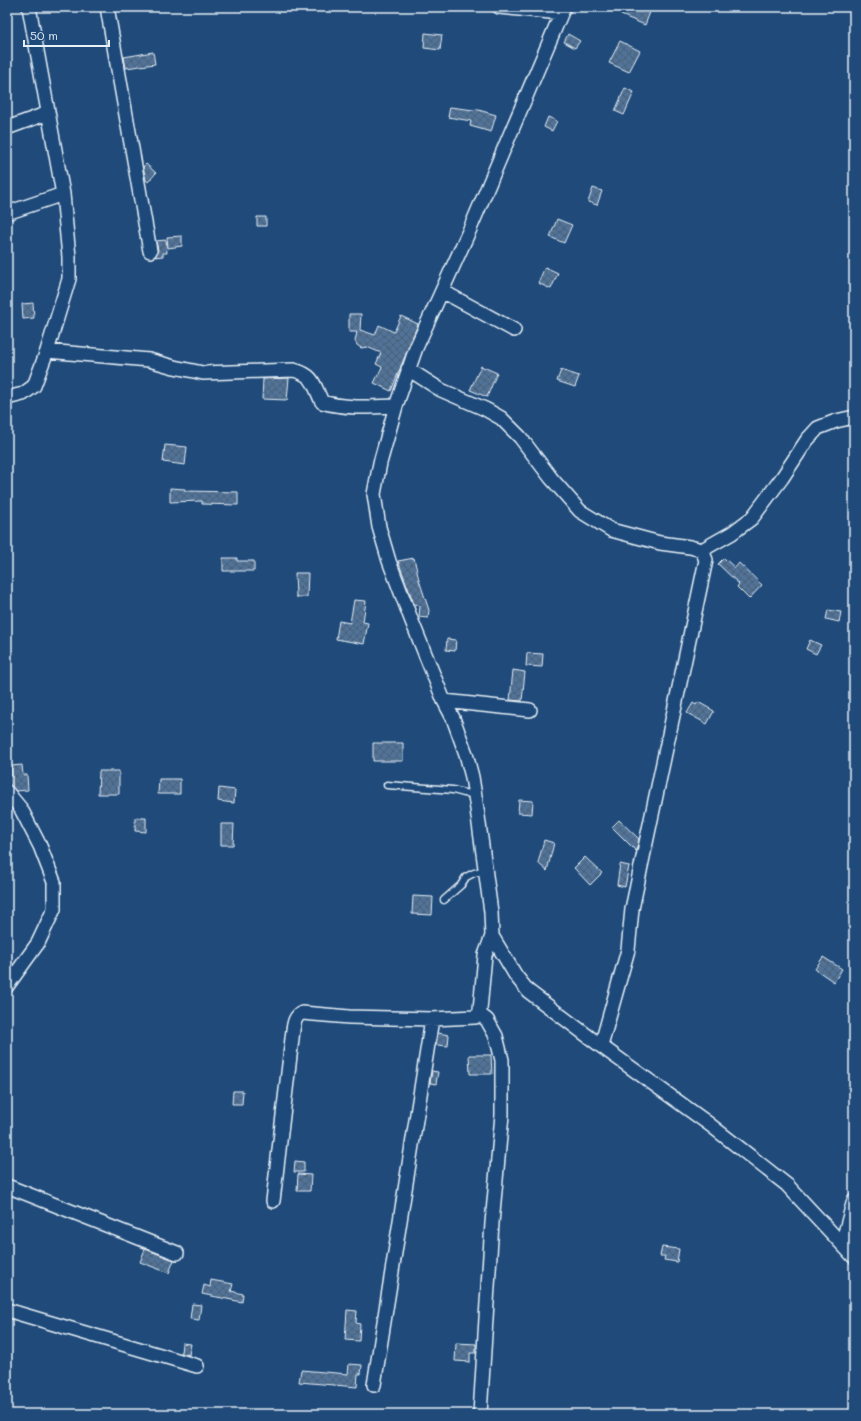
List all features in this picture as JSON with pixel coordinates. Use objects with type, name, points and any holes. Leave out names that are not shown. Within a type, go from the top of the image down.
[{"type":"street","points":[[7,398],[23,394],[34,386],[47,352],[68,279],[69,257],[63,194],[29,7]]},
{"type":"street","points":[[107,7],[150,251]]},
{"type":"street","points":[[479,1014],[485,954],[492,936],[491,912],[472,777],[466,754],[453,718],[444,701],[423,651],[389,561],[379,527],[374,494],[380,463],[396,406],[416,348],[470,229],[562,10],[499,7]]},
{"type":"street","points":[[7,128],[48,113]]},
{"type":"street","points":[[7,213],[63,194]]},
{"type":"street","points":[[442,290],[514,330]]},
{"type":"street","points":[[47,352],[149,360],[203,373],[294,370],[311,378],[322,402],[330,404],[376,407],[396,406]]},
{"type":"street","points":[[408,370],[441,390],[485,409],[501,418],[520,437],[551,478],[580,511],[611,530],[660,543],[702,550],[732,533],[752,518],[782,478],[807,440],[818,428],[836,420],[854,417]]},
{"type":"street","points":[[601,1046],[628,950],[632,910],[706,560],[702,550]]},
{"type":"street","points":[[444,701],[530,710]]},
{"type":"street","points":[[7,792],[21,809],[40,846],[54,882],[54,909],[38,943],[7,986]]},
{"type":"street","points":[[492,936],[516,976],[528,991],[708,1124],[787,1186],[854,1257]]},
{"type":"street","points":[[273,1201],[293,1030],[295,1020],[298,1015],[302,1013],[349,1017],[432,1019],[467,1018],[475,1017],[479,1014]]},
{"type":"street","points":[[479,1014],[487,1020],[496,1036],[502,1060],[502,1115],[492,1223],[480,1414]]},
{"type":"street","points":[[374,1385],[432,1019]]},
{"type":"street","points":[[7,1186],[177,1253]]},
{"type":"street","points":[[842,1244],[854,1200]]},
{"type":"street","points":[[7,1310],[197,1366]]},
{"type":"lane","points":[[387,785],[453,790],[474,794]]},
{"type":"lane","points":[[444,900],[461,884],[466,877],[485,870]]},
{"type":"building","points":[[625,7],[652,7],[645,25],[621,15]]},
{"type":"building","points":[[425,33],[442,35],[440,50],[424,48]]},
{"type":"building","points":[[568,34],[580,41],[575,48],[564,42]]},
{"type":"building","points":[[620,41],[640,51],[629,72],[609,63]]},
{"type":"building","points":[[153,52],[155,64],[126,68],[124,57]]},
{"type":"building","points":[[625,88],[634,92],[624,115],[615,111]]},
{"type":"building","points":[[450,107],[475,109],[496,115],[491,132],[470,126],[471,121],[448,117]]},
{"type":"building","points":[[548,117],[557,121],[552,131],[544,127]]},
{"type":"building","points":[[146,164],[156,173],[148,182],[146,180],[143,167]]},
{"type":"building","points":[[593,188],[602,191],[597,205],[588,202]]},
{"type":"building","points":[[257,217],[266,217],[266,226],[257,226]]},
{"type":"building","points":[[557,219],[572,225],[564,243],[550,237]]},
{"type":"building","points":[[182,236],[182,246],[168,248],[167,237]]},
{"type":"building","points":[[166,240],[167,253],[163,253],[163,256],[155,257],[158,250],[156,241]]},
{"type":"building","points":[[545,267],[558,273],[551,289],[538,283]]},
{"type":"building","points":[[33,303],[34,318],[23,319],[22,304]]},
{"type":"building","points":[[349,314],[361,314],[360,330],[375,335],[379,325],[394,332],[401,316],[418,324],[391,391],[374,383],[382,367],[376,364],[381,353],[367,347],[361,348],[357,345],[355,341],[357,332],[349,332]]},
{"type":"building","points":[[481,366],[497,373],[487,397],[470,390]]},
{"type":"building","points":[[561,370],[579,376],[575,387],[557,381]]},
{"type":"building","points":[[289,378],[287,400],[262,399],[263,379]]},
{"type":"building","points":[[165,445],[187,447],[185,465],[163,462]]},
{"type":"building","points":[[170,488],[185,489],[185,491],[238,492],[238,505],[202,504],[202,501],[170,502]]},
{"type":"building","points":[[223,558],[237,558],[237,561],[254,561],[254,571],[223,571]]},
{"type":"building","points":[[414,558],[419,580],[429,610],[428,618],[419,617],[420,606],[414,604],[398,561]]},
{"type":"building","points":[[724,558],[735,568],[739,563],[762,585],[749,599],[737,587],[739,584],[718,564]]},
{"type":"building","points":[[295,573],[308,573],[307,597],[296,597]]},
{"type":"building","points":[[354,600],[366,601],[363,622],[368,623],[364,644],[336,639],[339,621],[350,623]]},
{"type":"building","points":[[828,610],[841,612],[839,622],[826,619]]},
{"type":"building","points":[[447,639],[456,640],[455,651],[446,650]]},
{"type":"building","points":[[810,640],[821,645],[816,654],[806,649]]},
{"type":"building","points":[[527,653],[543,654],[542,667],[526,666]]},
{"type":"building","points":[[513,670],[525,672],[522,701],[510,700]]},
{"type":"building","points":[[698,702],[714,711],[707,724],[687,713],[693,703],[696,705]]},
{"type":"building","points":[[373,743],[403,743],[403,761],[373,761]]},
{"type":"building","points":[[22,765],[23,775],[27,775],[28,790],[16,791],[7,784],[7,776],[12,776],[11,766]]},
{"type":"building","points":[[99,771],[119,771],[119,794],[98,794]]},
{"type":"building","points":[[159,779],[180,779],[180,794],[158,794]]},
{"type":"building","points":[[219,788],[235,790],[234,803],[218,801]]},
{"type":"building","points":[[519,800],[533,801],[532,814],[518,813]]},
{"type":"building","points":[[135,818],[146,818],[146,832],[135,831]]},
{"type":"building","points":[[619,820],[639,839],[636,851],[612,827]]},
{"type":"building","points":[[221,824],[234,824],[233,845],[221,845]]},
{"type":"building","points":[[544,840],[554,843],[547,871],[538,863]]},
{"type":"building","points":[[585,857],[602,873],[590,885],[574,868]]},
{"type":"building","points":[[620,864],[629,866],[625,887],[617,885]]},
{"type":"building","points":[[413,896],[433,897],[432,915],[412,914]]},
{"type":"building","points":[[823,957],[842,969],[834,982],[815,969]]},
{"type":"building","points":[[438,1033],[449,1035],[448,1046],[436,1045]]},
{"type":"building","points":[[469,1055],[491,1055],[492,1074],[470,1074]]},
{"type":"building","points":[[432,1071],[438,1072],[436,1084],[430,1083]]},
{"type":"building","points":[[233,1091],[243,1091],[242,1104],[232,1104]]},
{"type":"building","points":[[295,1161],[304,1162],[304,1172],[294,1172]]},
{"type":"building","points":[[298,1174],[311,1175],[310,1191],[297,1191]]},
{"type":"building","points":[[662,1247],[679,1249],[677,1262],[664,1260],[665,1256],[660,1256]]},
{"type":"building","points":[[145,1249],[174,1260],[169,1273],[140,1262]]},
{"type":"building","points":[[211,1280],[233,1284],[231,1291],[243,1294],[242,1302],[202,1294],[204,1285],[210,1287]]},
{"type":"building","points":[[192,1304],[201,1305],[199,1320],[190,1319]]},
{"type":"building","points":[[347,1310],[357,1311],[356,1323],[360,1324],[359,1341],[345,1340]]},
{"type":"building","points":[[182,1343],[191,1344],[189,1355],[181,1353]]},
{"type":"building","points":[[456,1343],[476,1344],[476,1353],[470,1353],[470,1362],[455,1361]]},
{"type":"building","points":[[349,1364],[362,1365],[361,1374],[358,1374],[357,1387],[299,1382],[301,1370],[348,1374]]}]
